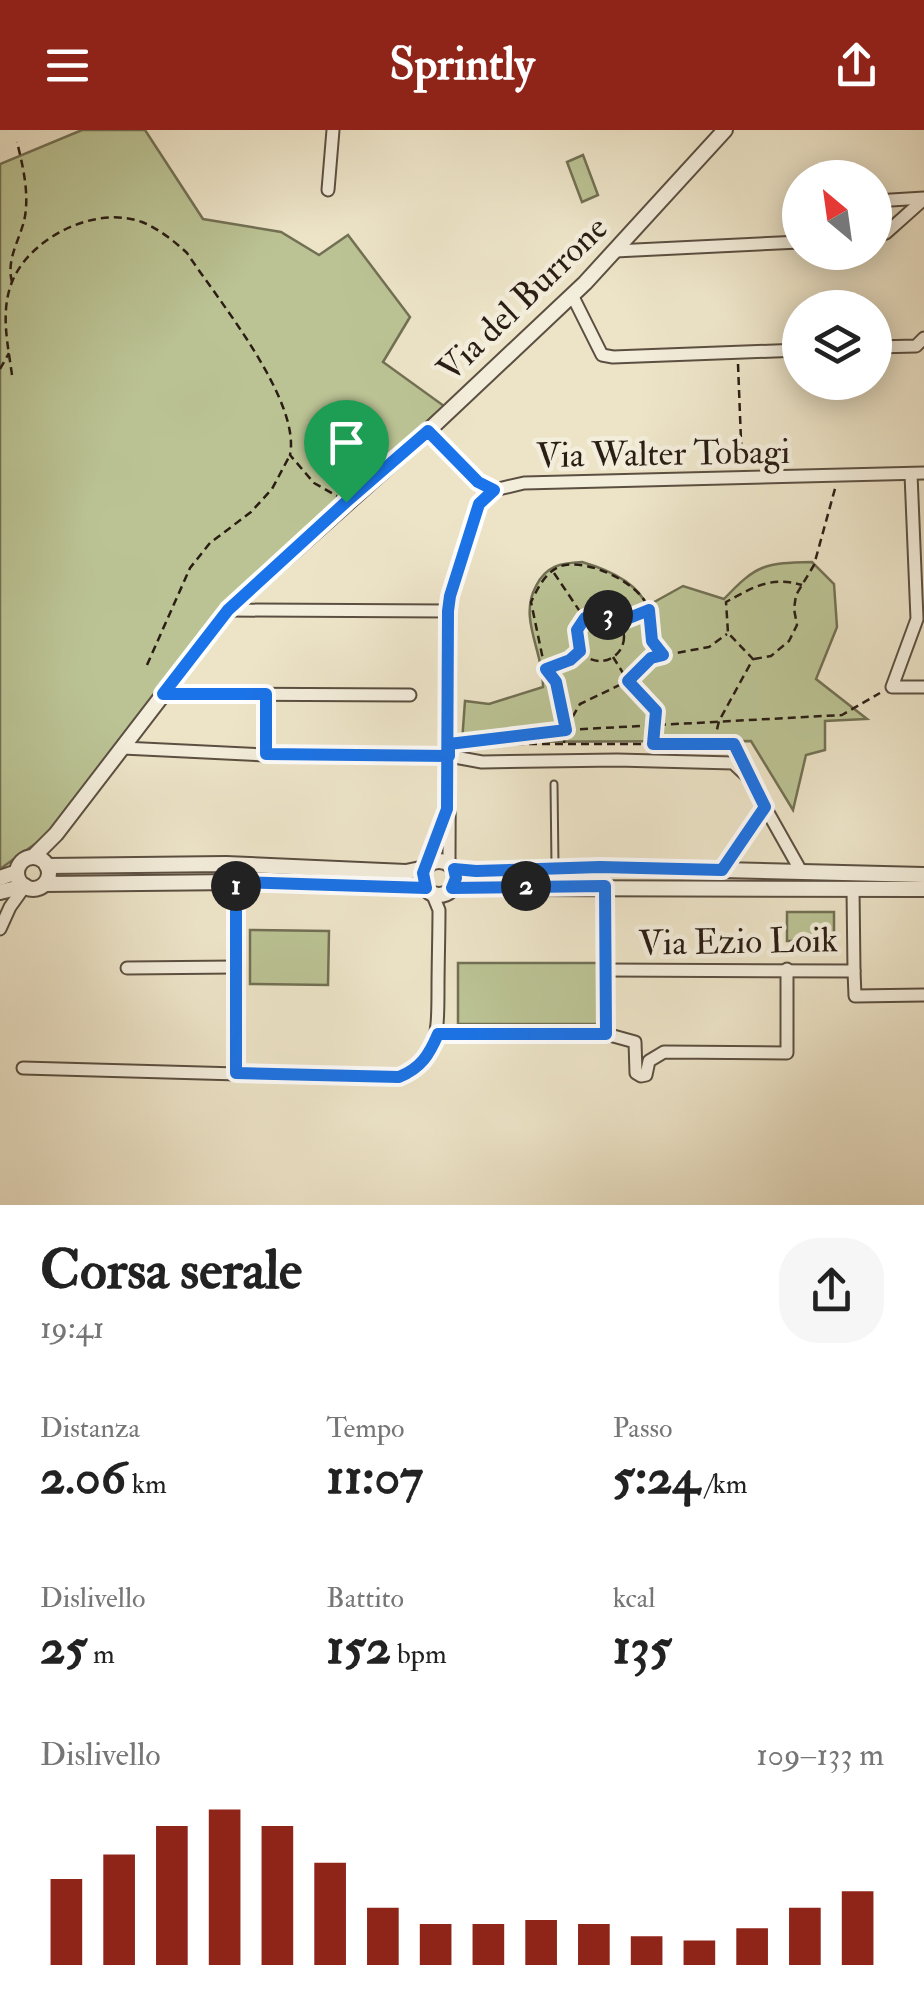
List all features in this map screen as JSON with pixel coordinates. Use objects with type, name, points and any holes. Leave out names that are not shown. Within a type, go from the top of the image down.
[{"type":"street","points":[[328,190],[333,130]]},
{"type":"street","name":"Via del Burrone","points":[[40,861],[56,834],[228,610],[428,431],[572,294],[725,130]]},
{"type":"street","points":[[892,199],[924,198]]},
{"type":"street","points":[[892,228],[924,198]]},
{"type":"street","points":[[615,251],[782,243]]},
{"type":"street","points":[[572,294],[602,355],[782,351]]},
{"type":"street","points":[[892,347],[916,346],[924,338]]},
{"type":"street","name":"Via Walter Tobagi","points":[[428,431],[478,482],[494,490],[524,483],[917,473]]},
{"type":"street","points":[[917,473],[917,619],[892,687],[924,687]]},
{"type":"street","points":[[439,890],[456,878],[451,866],[447,809],[448,611],[464,543],[479,504],[494,490]]},
{"type":"street","points":[[228,610],[448,611]]},
{"type":"street","points":[[163,694],[410,695]]},
{"type":"street","points":[[266,694],[266,754]]},
{"type":"street","points":[[123,748],[449,756],[482,762],[732,763],[748,777],[802,872]]},
{"type":"street","points":[[722,870],[765,807]]},
{"type":"street","points":[[439,890],[422,878],[447,809]]},
{"type":"street","points":[[0,929],[21,879],[24,860],[406,872],[438,860],[476,871],[555,868],[924,875]]},
{"type":"street","points":[[40,861],[48,875],[44,884]]},
{"type":"street","points":[[0,878],[21,879],[36,888],[44,884],[236,882],[439,890],[605,886],[924,890]]},
{"type":"street","points":[[0,892],[21,879]]},
{"type":"street","points":[[236,882],[236,1073]]},
{"type":"street","points":[[605,886],[606,1034]]},
{"type":"street","name":"Via Ezio Loik","points":[[605,970],[854,971],[853,889]]},
{"type":"street","points":[[23,1068],[399,1077],[413,1072],[424,1062],[438,1034],[439,890]]},
{"type":"street","points":[[127,968],[236,967]]},
{"type":"street","points":[[438,1034],[606,1034],[635,1042],[636,1073],[641,1076],[646,1074],[649,1061],[664,1052],[787,1052],[787,970]]},
{"type":"street","points":[[854,971],[855,996],[924,996]]},
{"type":"lane","points":[[554,784],[555,868]]},
{"type":"path","points":[[12,375],[5,321],[12,282],[9,271],[25,217],[24,179],[17,142]]},
{"type":"path","points":[[12,282],[36,249],[55,234],[79,224],[123,218],[156,229],[187,253],[270,379],[290,423],[290,455],[272,490],[251,512],[210,543],[190,568],[147,665]]},
{"type":"path","points":[[738,352],[743,479]]},
{"type":"path","points":[[0,369],[9,353]]},
{"type":"path","points":[[290,455],[314,483],[346,502]]},
{"type":"path","points":[[753,659],[771,656],[789,641],[797,625],[794,609],[814,565],[838,476]]},
{"type":"path","points":[[564,744],[566,730],[556,682],[546,669],[531,602],[544,577],[560,566],[584,565],[613,574],[646,600],[652,641],[663,655]]},
{"type":"path","points":[[553,572],[585,618]]},
{"type":"path","points":[[753,659],[728,633],[726,602],[763,581],[781,579],[802,585]]},
{"type":"path","points":[[619,622],[649,610]]},
{"type":"path","points":[[606,614],[619,622],[624,638],[613,658],[592,660],[580,651],[577,630],[585,618],[606,614]]},
{"type":"path","points":[[566,730],[580,704],[628,681],[651,658],[709,646],[728,633]]},
{"type":"path","points":[[546,669],[570,660],[580,651]]},
{"type":"path","points":[[613,658],[656,711],[653,744]]},
{"type":"path","points":[[714,744],[719,720],[753,659]]},
{"type":"path","points":[[748,777],[734,744],[464,744],[566,730],[842,715],[892,687]]},
{"type":"green space","points":[[82,130],[145,130],[203,219],[281,232],[319,255],[348,235],[410,317],[383,362],[444,406],[231,598],[66,813],[42,839],[0,869],[0,164]]},
{"type":"green space","points":[[583,155],[598,195],[582,202],[567,162]]},
{"type":"green space","points":[[582,562],[628,583],[647,606],[683,586],[724,599],[754,572],[783,563],[812,562],[834,584],[837,627],[816,679],[867,719],[825,721],[825,750],[806,755],[793,810],[751,741],[462,742],[465,701],[489,704],[543,687],[531,623],[531,598],[549,570]]},
{"type":"green space","points":[[787,912],[834,912],[834,940],[787,941]]},
{"type":"green space","points":[[250,930],[329,931],[328,985],[250,984]]},
{"type":"green space","points":[[458,963],[601,963],[601,1024],[458,1024]]},
{"type":"route","points":[[346,502],[228,610],[163,694],[266,694],[266,754],[449,756],[449,744],[566,730],[556,682],[546,669],[570,660],[580,651],[577,630],[585,618],[599,613],[619,622],[649,610],[652,641],[663,655],[651,658],[628,681],[656,711],[653,744],[734,744],[765,807],[722,870],[454,869],[452,888],[605,886],[606,1034],[438,1034],[424,1062],[399,1077],[236,1073],[236,882],[426,888],[423,873],[447,809],[449,756],[448,611],[450,596],[479,504],[494,490],[478,482],[428,431],[346,502]]}]
